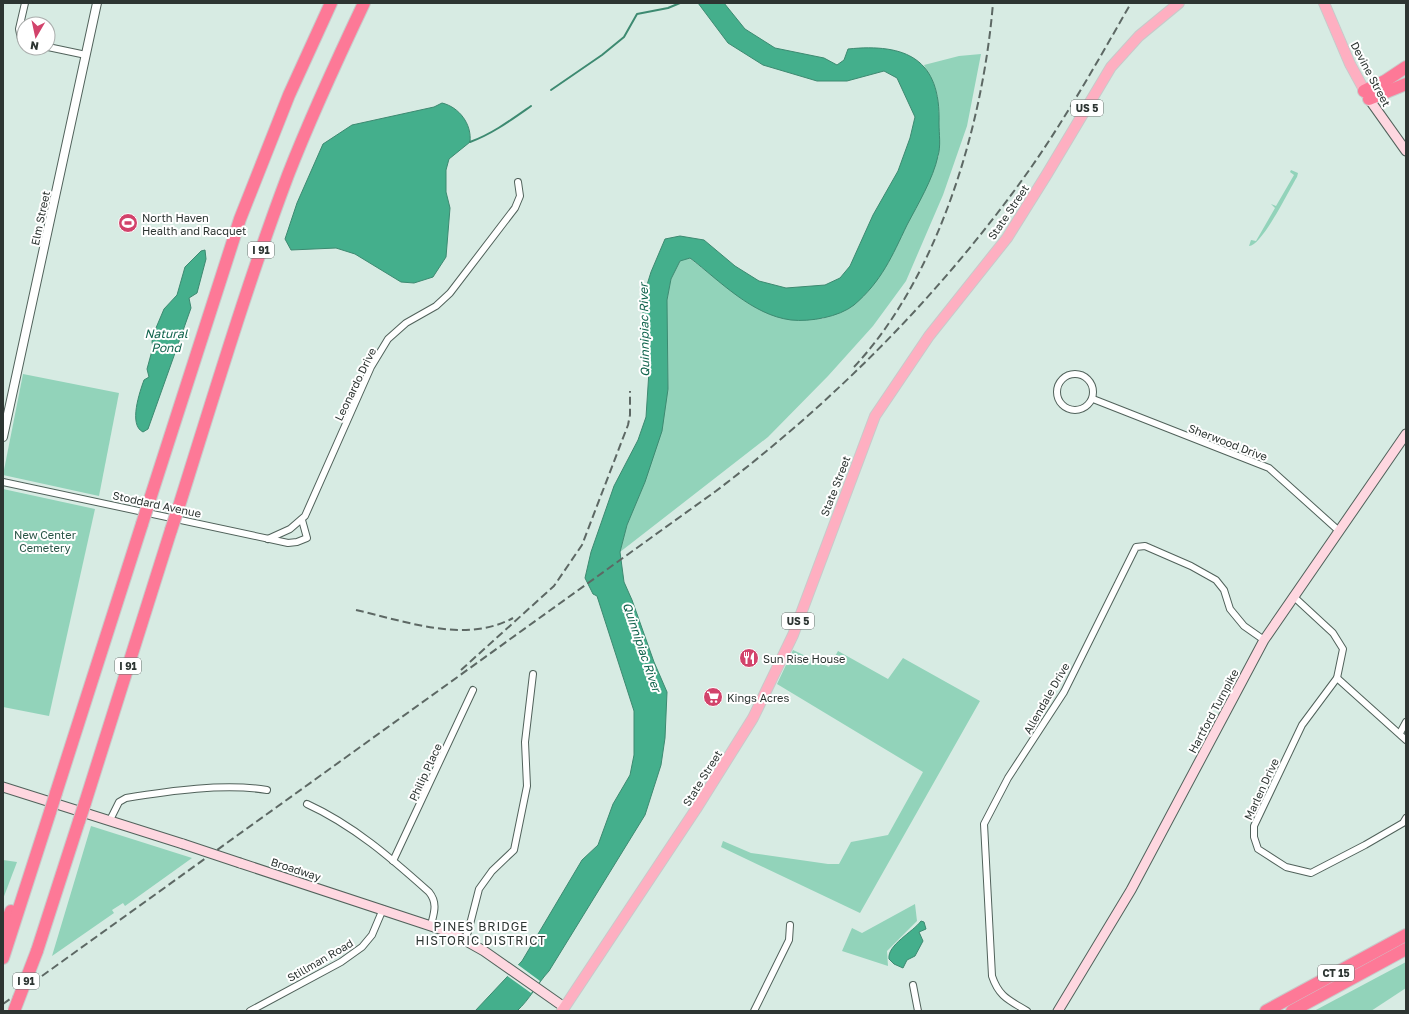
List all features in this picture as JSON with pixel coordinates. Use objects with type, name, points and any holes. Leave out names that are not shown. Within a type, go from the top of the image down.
[{"type":"highway","points":[[310,49],[314,26],[323,3]]},
{"type":"highway","name":"I 91","points":[[3,958],[236,231],[275,129],[331,3]]},
{"type":"highway","name":"I 91","points":[[14,1011],[37,951],[79,822],[248,288],[276,208],[320,98],[364,3]]},
{"type":"highway","points":[[1366,95],[1406,67]]},
{"type":"highway","points":[[1366,95],[1406,84]]},
{"type":"highway","points":[[3,930],[15,899],[28,883]]},
{"type":"highway","name":"CT 15","points":[[1266,1011],[1406,935]]},
{"type":"highway","name":"CT 15","points":[[1292,1011],[1406,949]]},
{"type":"main road","name":"State Street","points":[[563,1009],[600,957],[753,718],[793,635],[875,416],[929,336],[1007,238],[1111,67],[1139,36],[1179,3]]},
{"type":"main road","name":"Devine Street","points":[[1324,3],[1343,50],[1366,95],[1406,151]]},
{"type":"main road","name":"Hartford Turnpike","points":[[1058,1011],[1131,890],[1264,640],[1406,434]]},
{"type":"main road","name":"Broadway","points":[[3,787],[110,820],[431,925],[464,939],[507,967],[563,1009]]},
{"type":"street","points":[[22,16],[25,3]]},
{"type":"street","name":"Elm Street","points":[[3,437],[97,3]]},
{"type":"street","points":[[56,49],[86,55]]},
{"type":"street","name":"Leonardo Drive","points":[[268,538],[290,529],[302,520],[309,509],[371,367],[388,339],[406,323],[436,306],[450,293],[515,208],[520,196],[518,182]]},
{"type":"street","points":[[1080,374],[1090,381],[1094,393],[1093,399],[1090,404],[1080,410],[1068,409],[1060,402],[1057,391],[1058,385],[1067,376],[1080,374]]},
{"type":"street","name":"Sherwood Drive","points":[[1093,399],[1269,468],[1338,531]]},
{"type":"street","name":"Stoddard Avenue","points":[[3,482],[290,543],[307,538],[302,520]]},
{"type":"street","name":"Allendale Drive","points":[[1027,1011],[1005,998],[997,989],[992,976],[984,824],[1008,778],[1064,692],[1136,547],[1145,546],[1191,566],[1216,580],[1224,590],[1230,610],[1244,626],[1264,640]]},
{"type":"street","name":"Marlen Drive","points":[[1294,596],[1333,633],[1343,650],[1337,678],[1302,725],[1254,826],[1254,837],[1258,849],[1286,867],[1311,872],[1365,845],[1403,823],[1406,818]]},
{"type":"street","points":[[464,939],[468,932],[479,889],[492,872],[514,850],[527,786],[524,742],[533,674]]},
{"type":"street","points":[[1337,678],[1406,740]]},
{"type":"street","name":"Philip Place","points":[[393,861],[474,690]]},
{"type":"street","points":[[1400,733],[1406,722]]},
{"type":"street","points":[[110,820],[117,805],[126,798],[225,787],[267,790]]},
{"type":"street","points":[[307,804],[346,824],[429,892],[433,899],[435,910],[431,925]]},
{"type":"street","name":"Stillman Road","points":[[250,1011],[341,962],[362,947],[372,935],[383,910]]},
{"type":"street","points":[[754,1011],[789,940],[790,925]]},
{"type":"street","points":[[914,985],[918,1011]]},
{"type":"green space","points":[[981,54],[967,126],[943,195],[906,281],[873,326],[828,376],[768,437],[620,552],[627,525],[645,482],[668,389],[667,300],[671,279],[680,261],[689,258],[729,289],[823,319],[939,156],[939,117],[937,93],[924,65],[959,56]]},
{"type":"green space","points":[[1291,170],[1298,173],[1297,177],[1282,205],[1261,237],[1254,244],[1249,246],[1251,240],[1256,241],[1275,208],[1271,204],[1276,206],[1294,175],[1290,172]]},
{"type":"green space","points":[[23,374],[119,393],[99,496],[3,475]]},
{"type":"green space","name":"New Center Cemetery","points":[[3,489],[95,509],[49,716],[3,707]]},
{"type":"green space","points":[[793,650],[829,667],[838,651],[888,679],[903,658],[980,701],[860,913],[721,847],[723,841],[751,853],[828,864],[839,864],[851,842],[888,835],[923,772],[777,684]]},
{"type":"green space","points":[[91,826],[192,858],[125,906],[123,903],[112,910],[114,913],[52,956]]},
{"type":"green space","points":[[3,860],[17,862],[3,899]]},
{"type":"green space","points":[[915,904],[917,921],[887,951],[888,966],[842,951],[852,928],[862,933]]},
{"type":"green space","points":[[1406,962],[1406,988],[1371,1011],[1314,1011]]},
{"type":"water","name":"Quinnipiac River","points":[[698,3],[724,3],[745,29],[775,48],[824,58],[837,65],[844,60],[848,49],[887,49],[903,53],[916,60],[926,70],[934,84],[938,101],[940,140],[939,152],[936,165],[929,182],[885,268],[864,296],[854,305],[840,313],[824,318],[807,320],[791,320],[777,317],[737,296],[690,258],[680,261],[671,279],[667,300],[668,389],[662,431],[645,482],[627,525],[620,552],[624,582],[667,692],[665,738],[661,765],[645,815],[549,971],[526,1002],[517,1011],[475,1011],[522,961],[582,860],[598,845],[613,804],[630,775],[634,755],[634,711],[597,596],[593,594],[585,578],[591,552],[614,486],[638,440],[646,417],[649,371],[643,313],[646,288],[665,239],[680,236],[704,240],[735,266],[759,281],[786,288],[825,285],[840,278],[850,266],[873,215],[898,171],[910,138],[915,117],[897,78],[884,71],[847,81],[817,81],[763,65],[728,43]]},
{"type":"water","points":[[442,103],[454,108],[463,117],[469,129],[470,142],[449,159],[446,170],[446,192],[450,208],[446,257],[433,277],[414,283],[401,282],[355,254],[336,248],[291,250],[285,239],[297,203],[323,144],[352,125],[434,107]]},
{"type":"water","name":"Natural Pond","points":[[205,250],[206,259],[197,293],[189,298],[191,308],[148,429],[143,432],[136,422],[136,408],[144,380],[149,377],[147,369],[153,347],[153,335],[164,309],[177,295],[185,267],[201,251]]},
{"type":"water","points":[[921,921],[924,922],[926,929],[919,932],[923,941],[915,956],[907,960],[903,968],[894,964],[889,959],[889,954],[892,949]]},
{"type":"pier","points":[[517,964],[540,981],[531,993],[506,975]]},
{"type":"waterway","points":[[551,90],[602,55],[624,37],[637,14],[668,8],[680,3]]},
{"type":"waterway","points":[[470,142],[494,131],[531,106]]},
{"type":"railway","points":[[854,367],[884,330],[910,289],[933,244],[952,197],[967,148],[979,99],[988,50],[993,3]]},
{"type":"railway","points":[[3,1004],[716,491],[803,420],[845,382],[924,301],[961,259],[996,215],[1057,129],[1131,3]]},
{"type":"railway","points":[[461,670],[554,586],[582,545],[628,425],[630,415],[630,391]]},
{"type":"railway","points":[[356,610],[415,624],[455,630],[494,626],[513,618]]},
{"type":"place","name":"North Haven Health and Racquet","points":[[128,223]]},
{"type":"place","name":"Sun Rise House","points":[[749,658]]},
{"type":"place","name":"Kings Acres","points":[[713,697]]},
{"type":"district","name":"PINES BRIDGE HISTORIC DISTRICT","points":[[481,933]]}]
